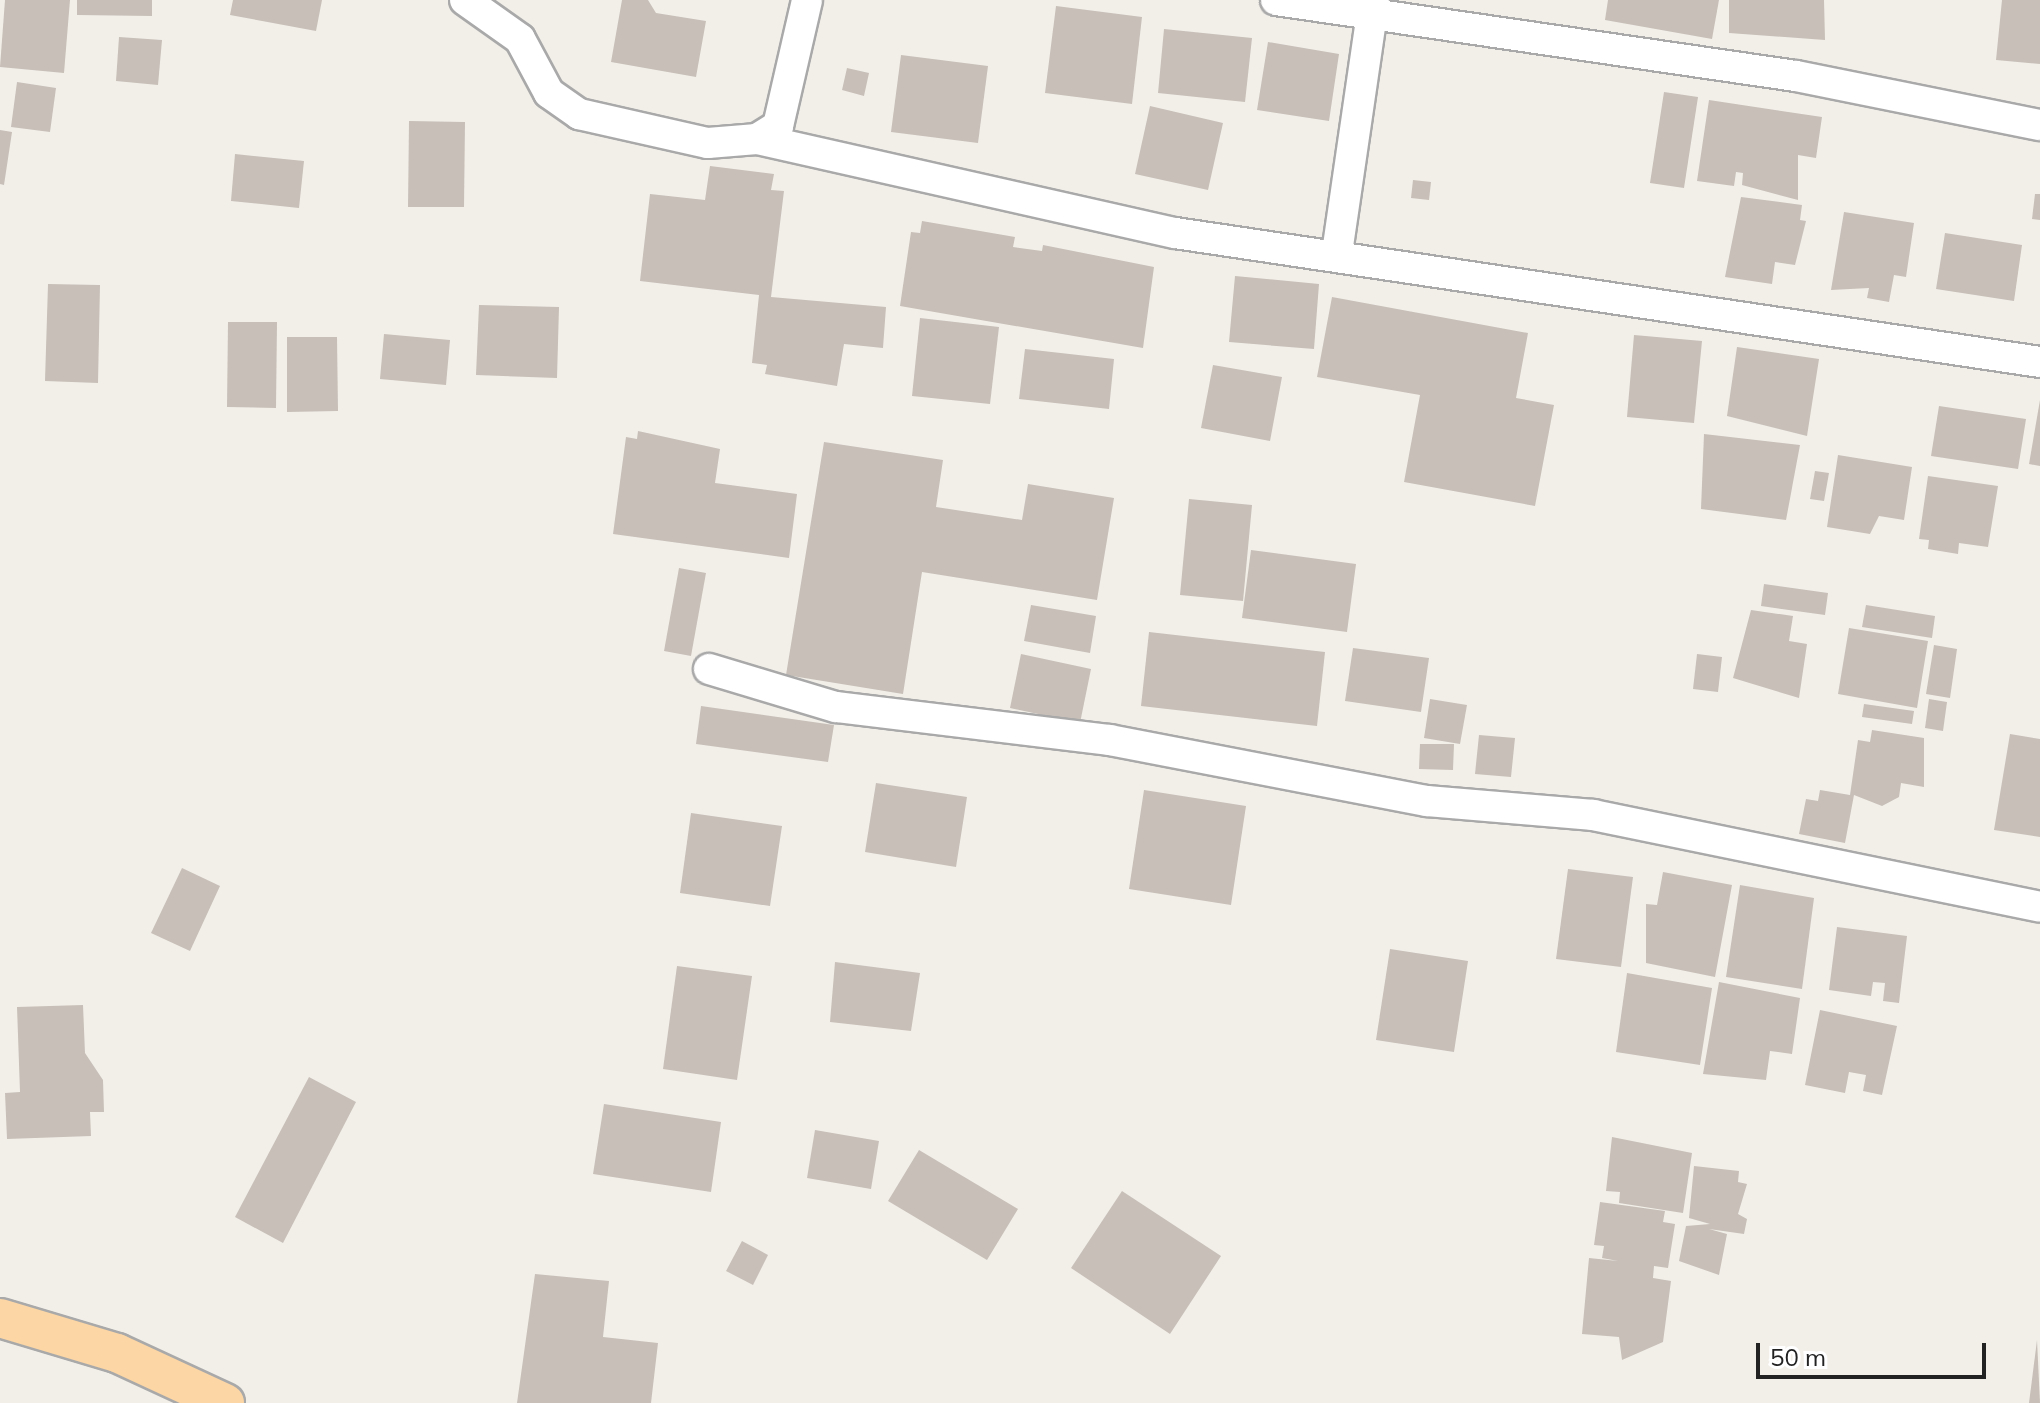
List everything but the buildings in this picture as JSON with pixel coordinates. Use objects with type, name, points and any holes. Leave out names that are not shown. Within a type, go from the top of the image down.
[{"type":"main road","points":[[0,1318],[117,1353],[225,1403]]},
{"type":"street","points":[[465,0],[520,39],[549,93],[579,114],[708,143],[757,139],[1175,233],[1337,253],[2040,362]]},
{"type":"street","points":[[757,139],[778,126],[807,0]]},
{"type":"street","points":[[1276,0],[1373,9],[1796,76],[2040,125]]},
{"type":"street","points":[[1337,253],[1373,9]]},
{"type":"street","points":[[709,669],[836,707],[1110,740],[1427,801],[1593,815],[2040,907]]}]
